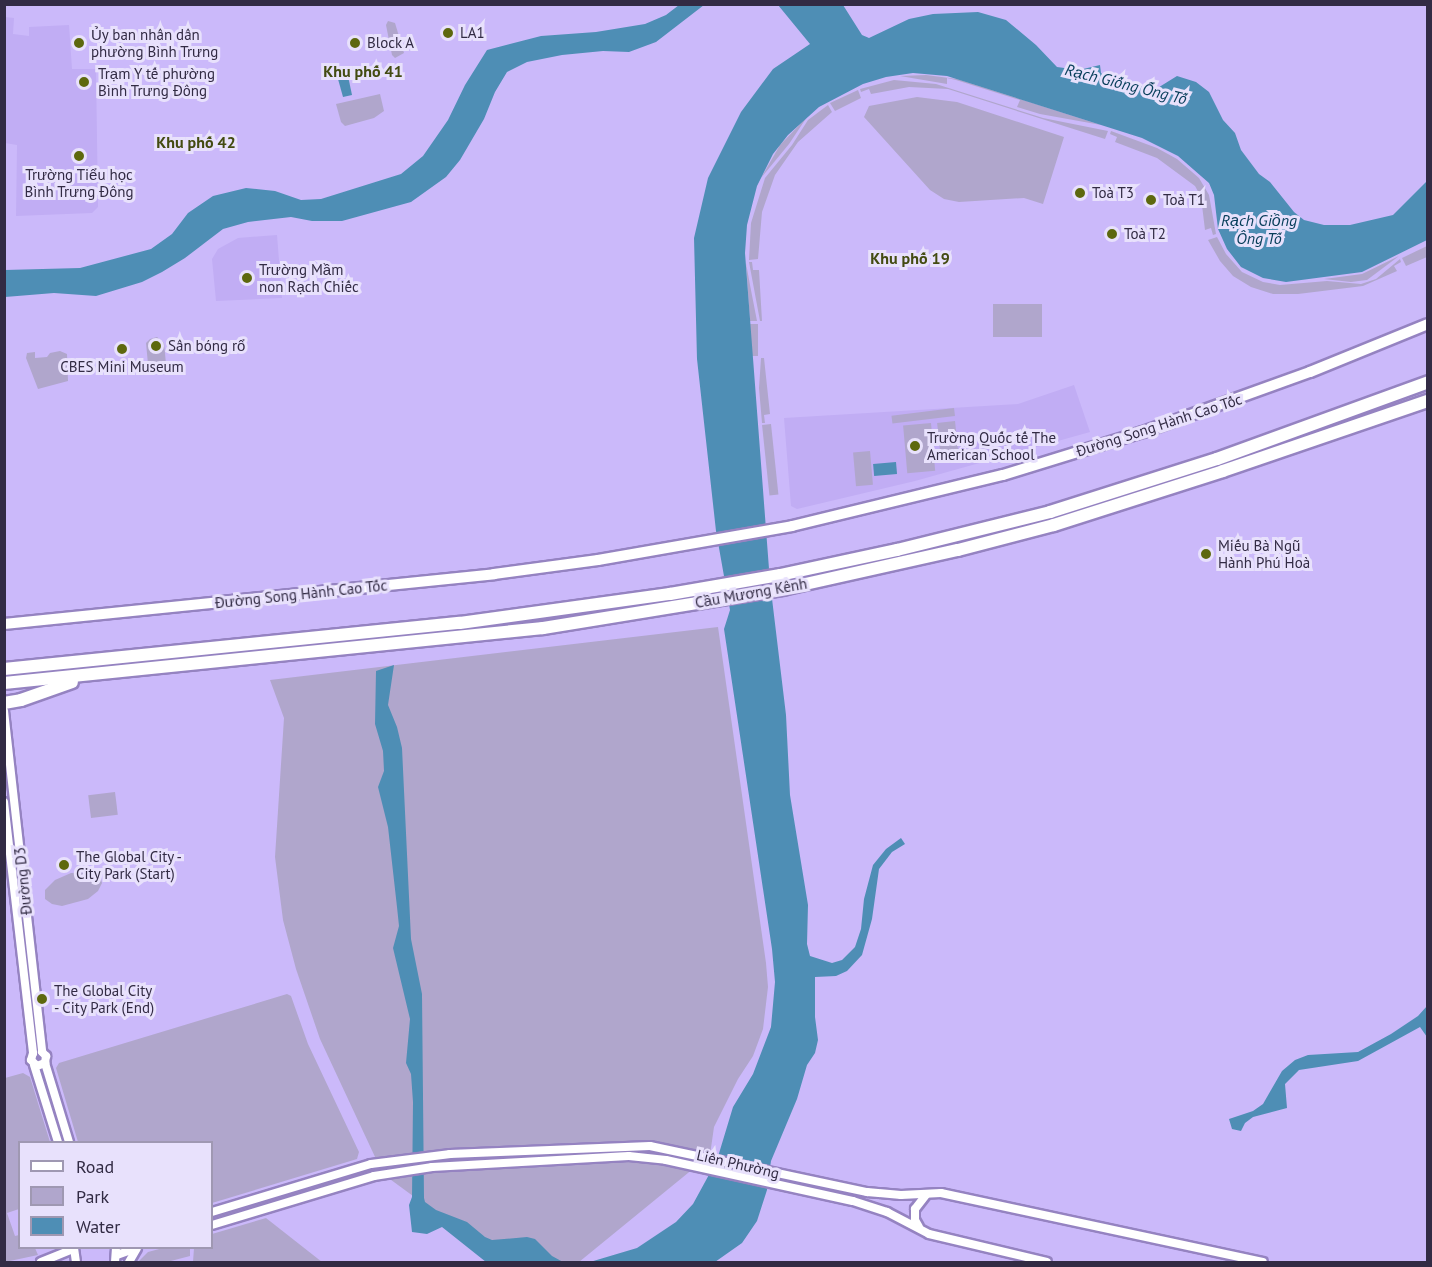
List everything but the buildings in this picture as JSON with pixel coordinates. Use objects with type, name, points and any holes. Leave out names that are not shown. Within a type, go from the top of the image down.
[{"type":"highway","name":"Cầu Mương Kênh","points":[[4,669],[542,613],[780,575],[954,537],[1050,512],[1149,482],[1275,439],[1428,382]]},
{"type":"highway","name":"Cầu Mương Kênh","points":[[125,671],[543,628],[783,589],[958,550],[1054,525],[1428,401]]},
{"type":"highway","points":[[4,683],[125,671]]},
{"type":"highway","points":[[4,703],[21,700],[84,679],[125,671]]},
{"type":"main road","name":"Đường Song Hành Cao Tốc","points":[[4,624],[470,577],[598,560],[738,536],[883,506],[1003,475],[1143,432],[1310,372],[1428,324]]},
{"type":"street","name":"Đường D3","points":[[4,711],[42,1052]]},
{"type":"street","name":"Đường D3","points":[[4,802],[33,1053]]},
{"type":"street","points":[[14,890],[24,889]]},
{"type":"street","points":[[28,1015],[38,1012]]},
{"type":"street","points":[[57,1141],[31,1060],[33,1053],[42,1052],[46,1057],[45,1063],[68,1141]]},
{"type":"street","points":[[34,1065],[40,1066],[45,1063]]},
{"type":"street","points":[[51,1119],[61,1116]]},
{"type":"street","name":"Liên Phường","points":[[213,1212],[371,1164],[429,1156],[627,1145],[668,1148],[879,1194],[945,1194],[1263,1263]]},
{"type":"street","name":"Liên Phường","points":[[213,1225],[374,1176],[432,1167],[629,1156],[666,1160],[824,1194],[876,1208],[921,1230],[1047,1263]]},
{"type":"street","points":[[320,1179],[323,1191]]},
{"type":"street","points":[[921,1230],[915,1221],[915,1209],[920,1199],[930,1193]]},
{"type":"street","points":[[53,1258],[58,1249]]},
{"type":"street","points":[[41,1263],[72,1249]]},
{"type":"street","points":[[116,1255],[133,1249]]},
{"type":"street","points":[[129,1263],[136,1249]]},
{"type":"shaded area","points":[[5,17],[14,18],[13,34],[29,36],[29,27],[69,25],[72,69],[96,69],[98,207],[92,213],[16,216],[17,145],[5,143]]},
{"type":"shaded area","name":"Trường Mầm non Rạch Chiếc","points":[[277,235],[282,298],[216,301],[212,259],[218,249],[238,238]]},
{"type":"shaded area","name":"Trường Quốc tế The American School","points":[[1074,385],[1090,432],[915,481],[797,509],[791,506],[784,418],[1018,404]]},
{"type":"green space","points":[[388,21],[395,23],[404,53],[395,58],[392,55],[386,25]]},
{"type":"green space","points":[[926,75],[957,79],[1101,125],[1040,114],[1017,107],[1020,100],[956,80],[947,78],[947,84],[900,76]]},
{"type":"green space","points":[[894,80],[936,84],[1043,118],[1108,131],[1105,139],[948,89],[909,87],[871,94],[869,89],[861,92],[860,89]]},
{"type":"green space","points":[[858,90],[861,98],[835,111],[830,103]]},
{"type":"green space","points":[[380,94],[384,111],[374,118],[345,126],[341,122],[336,104]]},
{"type":"green space","points":[[917,97],[957,102],[1064,137],[1043,204],[1024,198],[959,202],[944,199],[930,190],[864,117],[869,106]]},
{"type":"green space","points":[[828,105],[832,112],[798,142],[775,175],[762,212],[758,259],[749,260],[751,223],[765,178],[792,145],[808,120]]},
{"type":"green space","points":[[807,117],[789,144],[761,178],[780,145]]},
{"type":"green space","points":[[1111,131],[1157,148],[1177,159],[1199,178],[1209,195],[1216,234],[1213,235],[1211,228],[1205,230],[1201,197],[1195,186],[1157,158],[1115,142],[1117,137],[1110,134]]},
{"type":"green space","points":[[1217,237],[1226,254],[1242,272],[1263,282],[1280,285],[1327,281],[1361,284],[1376,279],[1400,259],[1401,262],[1394,266],[1397,271],[1363,286],[1298,294],[1273,294],[1251,287],[1233,276],[1220,261],[1208,240]]},
{"type":"green space","points":[[1427,246],[1427,257],[1406,266],[1402,258]]},
{"type":"green space","points":[[1399,256],[1367,280],[1351,282],[1324,279],[1362,274]]},
{"type":"green space","points":[[749,262],[752,262],[753,270],[759,270],[762,321],[760,321]]},
{"type":"green space","points":[[746,263],[750,285],[757,321],[750,321]]},
{"type":"green space","points":[[993,304],[1042,304],[1042,337],[993,337]]},
{"type":"green space","points":[[750,324],[758,324],[758,356],[750,356]]},
{"type":"green space","points":[[157,337],[164,343],[166,364],[162,369],[155,370],[148,364],[146,343]]},
{"type":"green space","points":[[60,351],[67,354],[68,381],[38,389],[26,358],[27,353],[35,352],[35,358],[47,357],[50,353]]},
{"type":"green space","points":[[761,358],[764,358],[770,414],[764,415],[765,423],[762,423],[759,388]]},
{"type":"green space","points":[[954,408],[955,416],[892,424],[891,416]]},
{"type":"green space","points":[[955,421],[958,451],[940,453],[937,423]]},
{"type":"green space","points":[[931,423],[935,471],[907,473],[903,425]]},
{"type":"green space","points":[[771,424],[778,495],[769,496],[762,425]]},
{"type":"green space","points":[[870,451],[873,485],[856,486],[853,452]]},
{"type":"green space","points":[[718,627],[766,963],[768,987],[763,1029],[753,1056],[738,1079],[714,1127],[710,1155],[579,1262],[503,1262],[383,1174],[320,1039],[296,969],[283,920],[275,857],[284,718],[270,680]]},
{"type":"green space","points":[[115,792],[118,815],[91,818],[88,795]]},
{"type":"green space","points":[[91,872],[100,876],[102,883],[98,891],[88,899],[62,906],[52,904],[45,899],[45,890],[55,880],[71,873]]},
{"type":"green space","points":[[287,994],[291,996],[308,1044],[359,1152],[357,1159],[213,1203],[213,1141],[78,1141],[56,1068],[59,1063]]},
{"type":"green space","points":[[23,1073],[30,1077],[50,1141],[18,1141],[18,1209],[7,1213],[15,1236],[18,1235],[18,1249],[35,1249],[38,1255],[5,1262],[5,1078]]},
{"type":"green space","points":[[266,1218],[322,1262],[193,1262],[194,1249],[213,1249],[213,1234]]},
{"type":"green space","points":[[159,1249],[190,1249],[190,1256],[167,1262],[138,1262],[148,1252]]},
{"type":"water","points":[[679,5],[704,5],[656,42],[629,52],[603,51],[562,55],[527,62],[507,72],[495,92],[484,119],[460,160],[446,177],[411,202],[342,221],[312,221],[291,217],[248,222],[223,229],[185,258],[162,272],[142,282],[96,296],[54,293],[5,297],[5,270],[80,268],[151,249],[172,234],[188,213],[213,196],[246,188],[275,191],[301,200],[321,199],[401,174],[423,156],[448,120],[465,85],[487,50],[541,36],[596,32],[645,24],[666,15]]},
{"type":"water","points":[[778,5],[843,5],[862,35],[869,38],[909,19],[933,14],[978,12],[1006,20],[1036,45],[1057,67],[1079,70],[1100,65],[1101,73],[1109,80],[1156,89],[1177,76],[1196,82],[1209,92],[1223,120],[1235,133],[1241,150],[1259,174],[1270,182],[1294,212],[1304,220],[1324,225],[1350,225],[1393,215],[1427,181],[1427,240],[1362,272],[1286,282],[1263,278],[1241,267],[1227,249],[1218,229],[1214,195],[1209,183],[1178,156],[1142,138],[947,76],[913,73],[886,77],[863,84],[819,107],[788,135],[773,154],[757,186],[747,225],[745,253],[770,582],[786,715],[790,795],[808,905],[807,944],[810,956],[832,963],[842,960],[855,947],[861,929],[864,899],[873,865],[886,849],[901,838],[905,844],[892,852],[879,869],[872,919],[862,955],[847,971],[836,976],[815,977],[815,1017],[818,1040],[815,1053],[807,1065],[797,1099],[771,1161],[767,1190],[757,1221],[742,1243],[715,1262],[590,1262],[637,1248],[676,1222],[693,1204],[717,1160],[733,1107],[753,1074],[771,1027],[775,982],[772,949],[724,629],[730,610],[716,531],[697,359],[694,238],[708,178],[741,112],[773,69],[810,44]]},
{"type":"water","points":[[348,76],[352,95],[343,97],[338,79]]},
{"type":"water","points":[[896,462],[897,474],[874,476],[873,464]]},
{"type":"water","points":[[394,665],[388,705],[402,748],[411,939],[422,994],[425,1202],[436,1210],[467,1222],[492,1240],[527,1237],[535,1239],[552,1256],[563,1262],[486,1262],[442,1227],[427,1234],[412,1232],[409,1205],[412,1197],[413,1102],[411,1074],[406,1063],[410,1019],[393,948],[399,926],[388,827],[378,787],[384,771],[383,751],[375,724],[376,671]]},
{"type":"water","points":[[1427,1006],[1427,1037],[1420,1027],[1358,1061],[1299,1070],[1285,1084],[1287,1108],[1253,1117],[1245,1123],[1241,1131],[1232,1129],[1229,1119],[1253,1111],[1263,1104],[1282,1071],[1295,1060],[1308,1055],[1358,1052],[1418,1016]]},
{"type":"place","name":"LA1","points":[[448,33]]},
{"type":"place","name":"Ủy ban nhân dân phường Bình Trưng","points":[[79,43]]},
{"type":"place","name":"Block A","points":[[355,43]]},
{"type":"place","name":"Trạm Y tế phường Bình Trưng Đông","points":[[84,82]]},
{"type":"place","name":"Trường Tiểu học Bình Trưng Đông","points":[[79,156]]},
{"type":"place","name":"Toà T3","points":[[1080,193]]},
{"type":"place","name":"Toà T1","points":[[1151,200]]},
{"type":"place","name":"Toà T2","points":[[1112,234]]},
{"type":"place","name":"Trường Mầm non Rạch Chiếc","points":[[247,278]]},
{"type":"place","name":"Sân bóng rổ","points":[[156,346]]},
{"type":"place","name":"CBES Mini Museum","points":[[122,349]]},
{"type":"place","name":"Trường Quốc tế The American School","points":[[915,446]]},
{"type":"place","name":"Miếu Bà Ngũ Hành Phú Hoà","points":[[1206,554]]},
{"type":"place","name":"The Global City - City Park (Start)","points":[[64,865]]},
{"type":"place","name":"The Global City - City Park (End)","points":[[42,999]]},
{"type":"district","name":"Khu phố 41","points":[[363,71]]},
{"type":"district","name":"Khu phố 42","points":[[196,142]]},
{"type":"district","name":"Khu phố 19","points":[[910,258]]},
{"type":"water label","name":"Rạch Giống Ống Tố","points":[[1126,84]]},
{"type":"water label","name":"Rạch Giồng Ông Tố","points":[[1259,229]]}]
